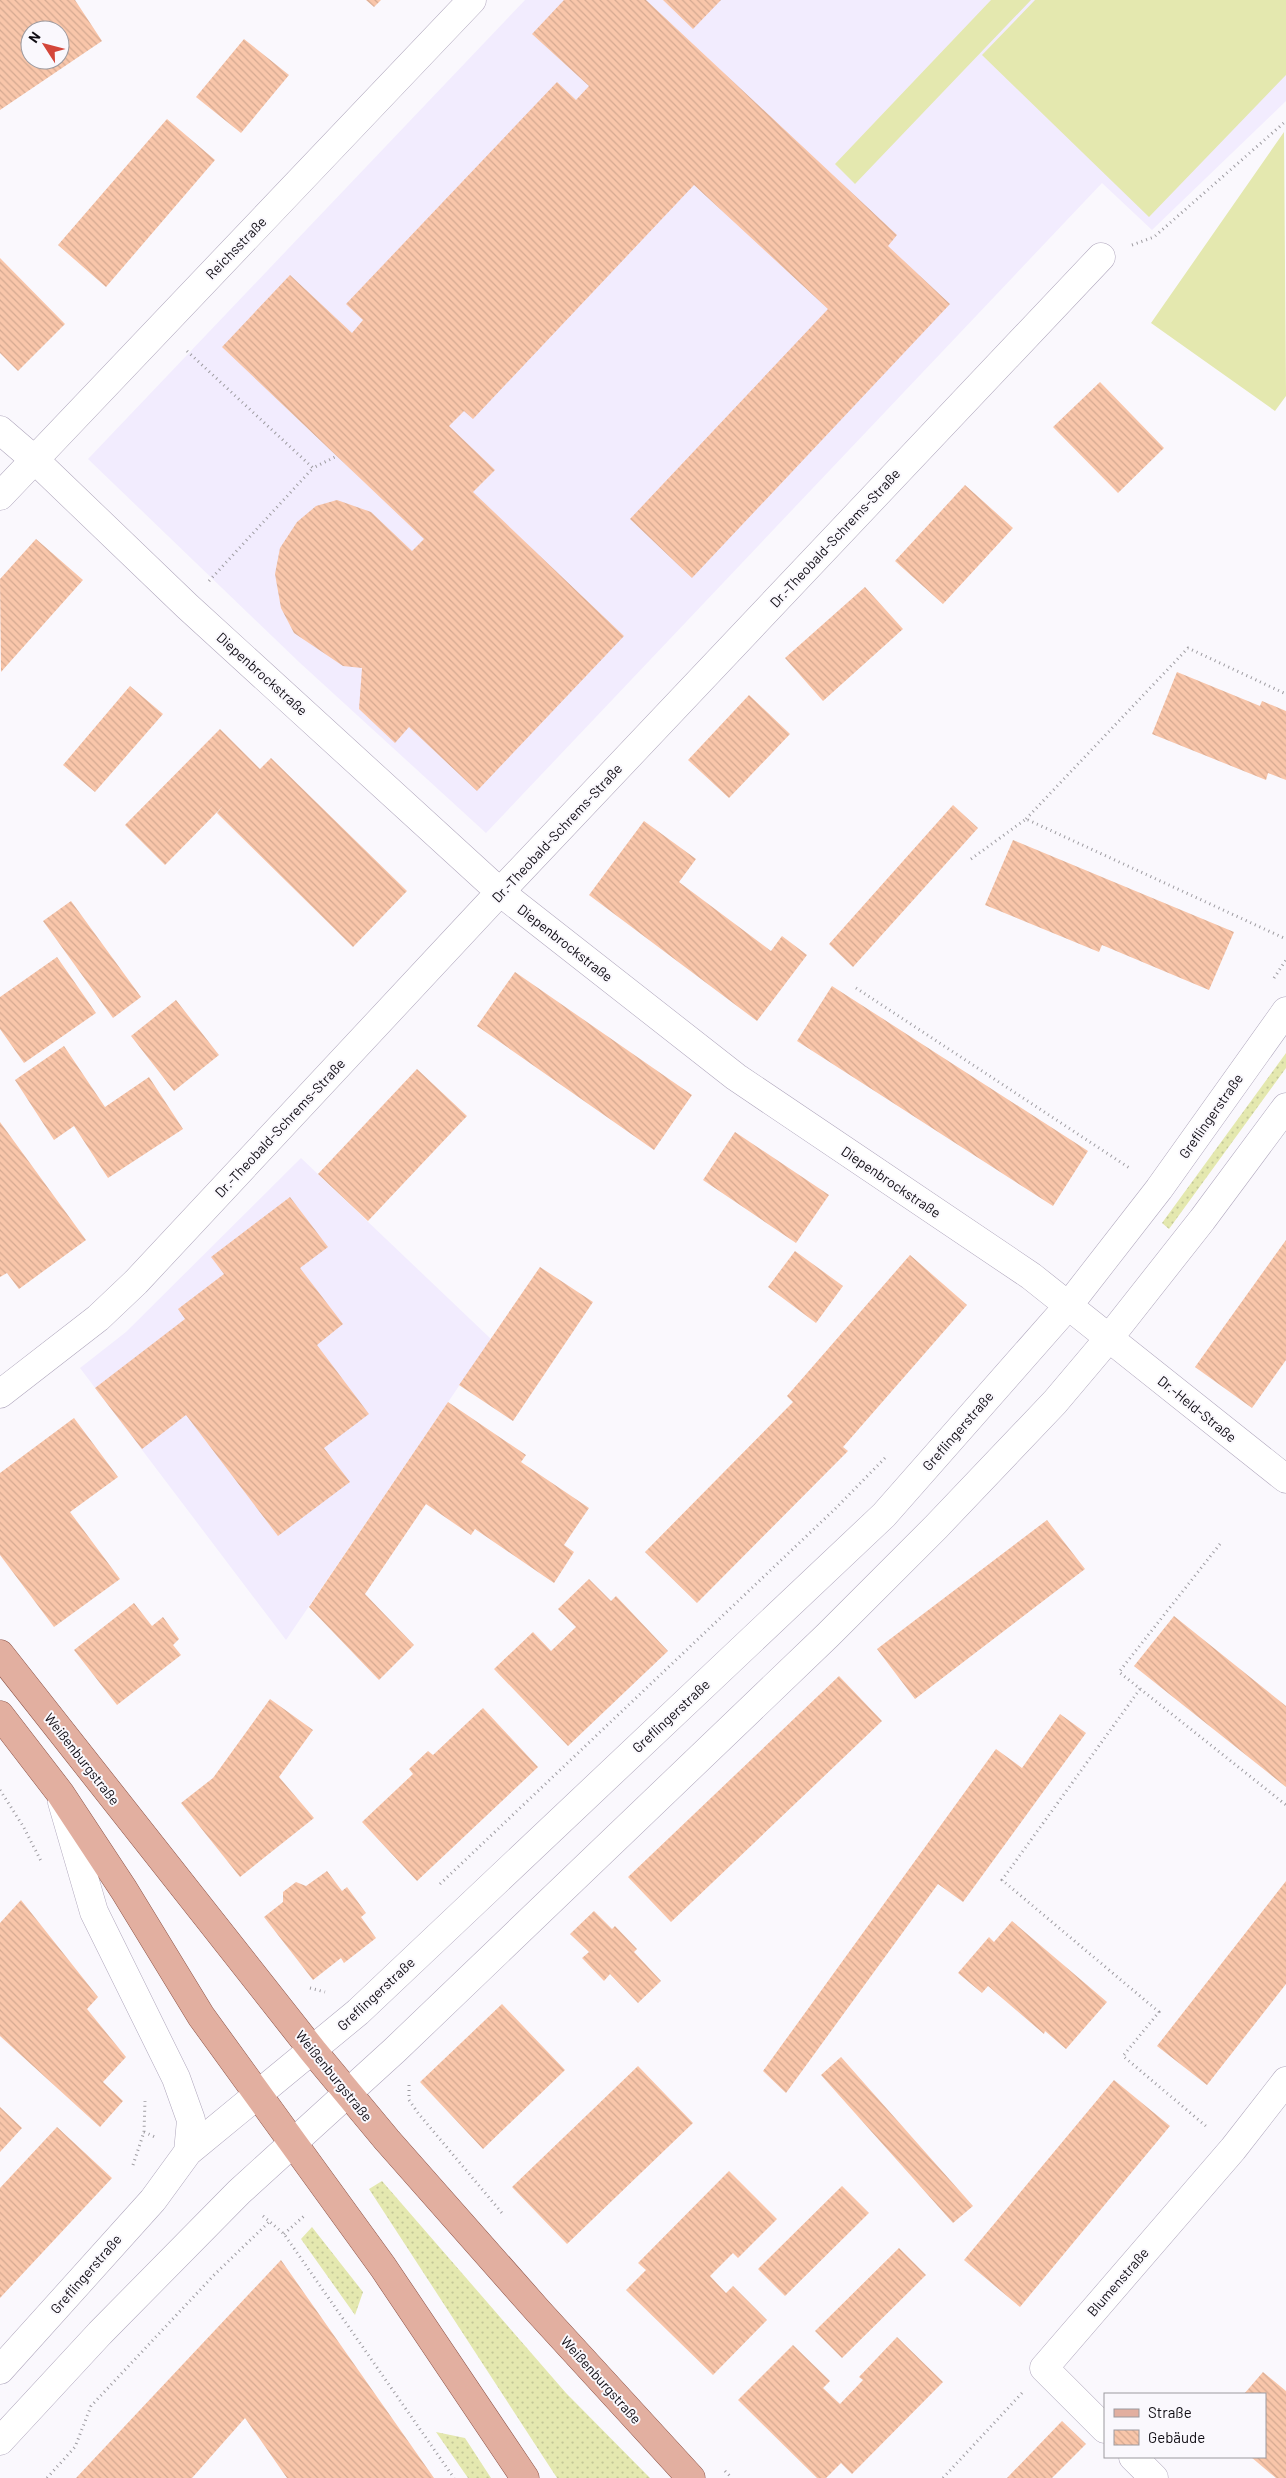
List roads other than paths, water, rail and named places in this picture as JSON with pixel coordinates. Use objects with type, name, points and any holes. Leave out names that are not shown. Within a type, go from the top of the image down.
[{"type":"main road","name":"Weißenburgstraße","points":[[0,1654],[349,2094],[538,2311],[692,2478]]},
{"type":"main road","points":[[0,1715],[60,1793],[124,1890],[201,2016],[383,2267],[525,2478]]},
{"type":"street","name":"Reichsstraße","points":[[0,496],[36,461],[161,326],[472,0]]},
{"type":"street","name":"Dr.-Theobald-Schrems-Straße","points":[[0,1394],[98,1318],[136,1282],[500,892],[1101,257]]},
{"type":"street","name":"Diepenbrockstraße","points":[[0,430],[36,461],[187,606],[500,892],[736,1077],[1031,1276],[1109,1338]]},
{"type":"street","name":"Greflingerstraße","points":[[0,2370],[153,2200],[188,2152],[358,2012],[884,1515],[1068,1306],[1159,1189],[1286,1011]]},
{"type":"street","points":[[0,2441],[100,2333],[239,2192],[349,2094],[599,1856],[923,1541],[1055,1402],[1109,1338],[1202,1220],[1286,1107]]},
{"type":"street","name":"Dr.-Held-Straße","points":[[1109,1338],[1286,1479]]},
{"type":"street","points":[[60,1793],[94,1912],[176,2078],[191,2120],[188,2152]]},
{"type":"street","name":"Blumenstraße","points":[[1104,2428],[1044,2368],[1233,2149],[1286,2081]]},
{"type":"street","points":[[1134,2458],[1154,2478]]}]
